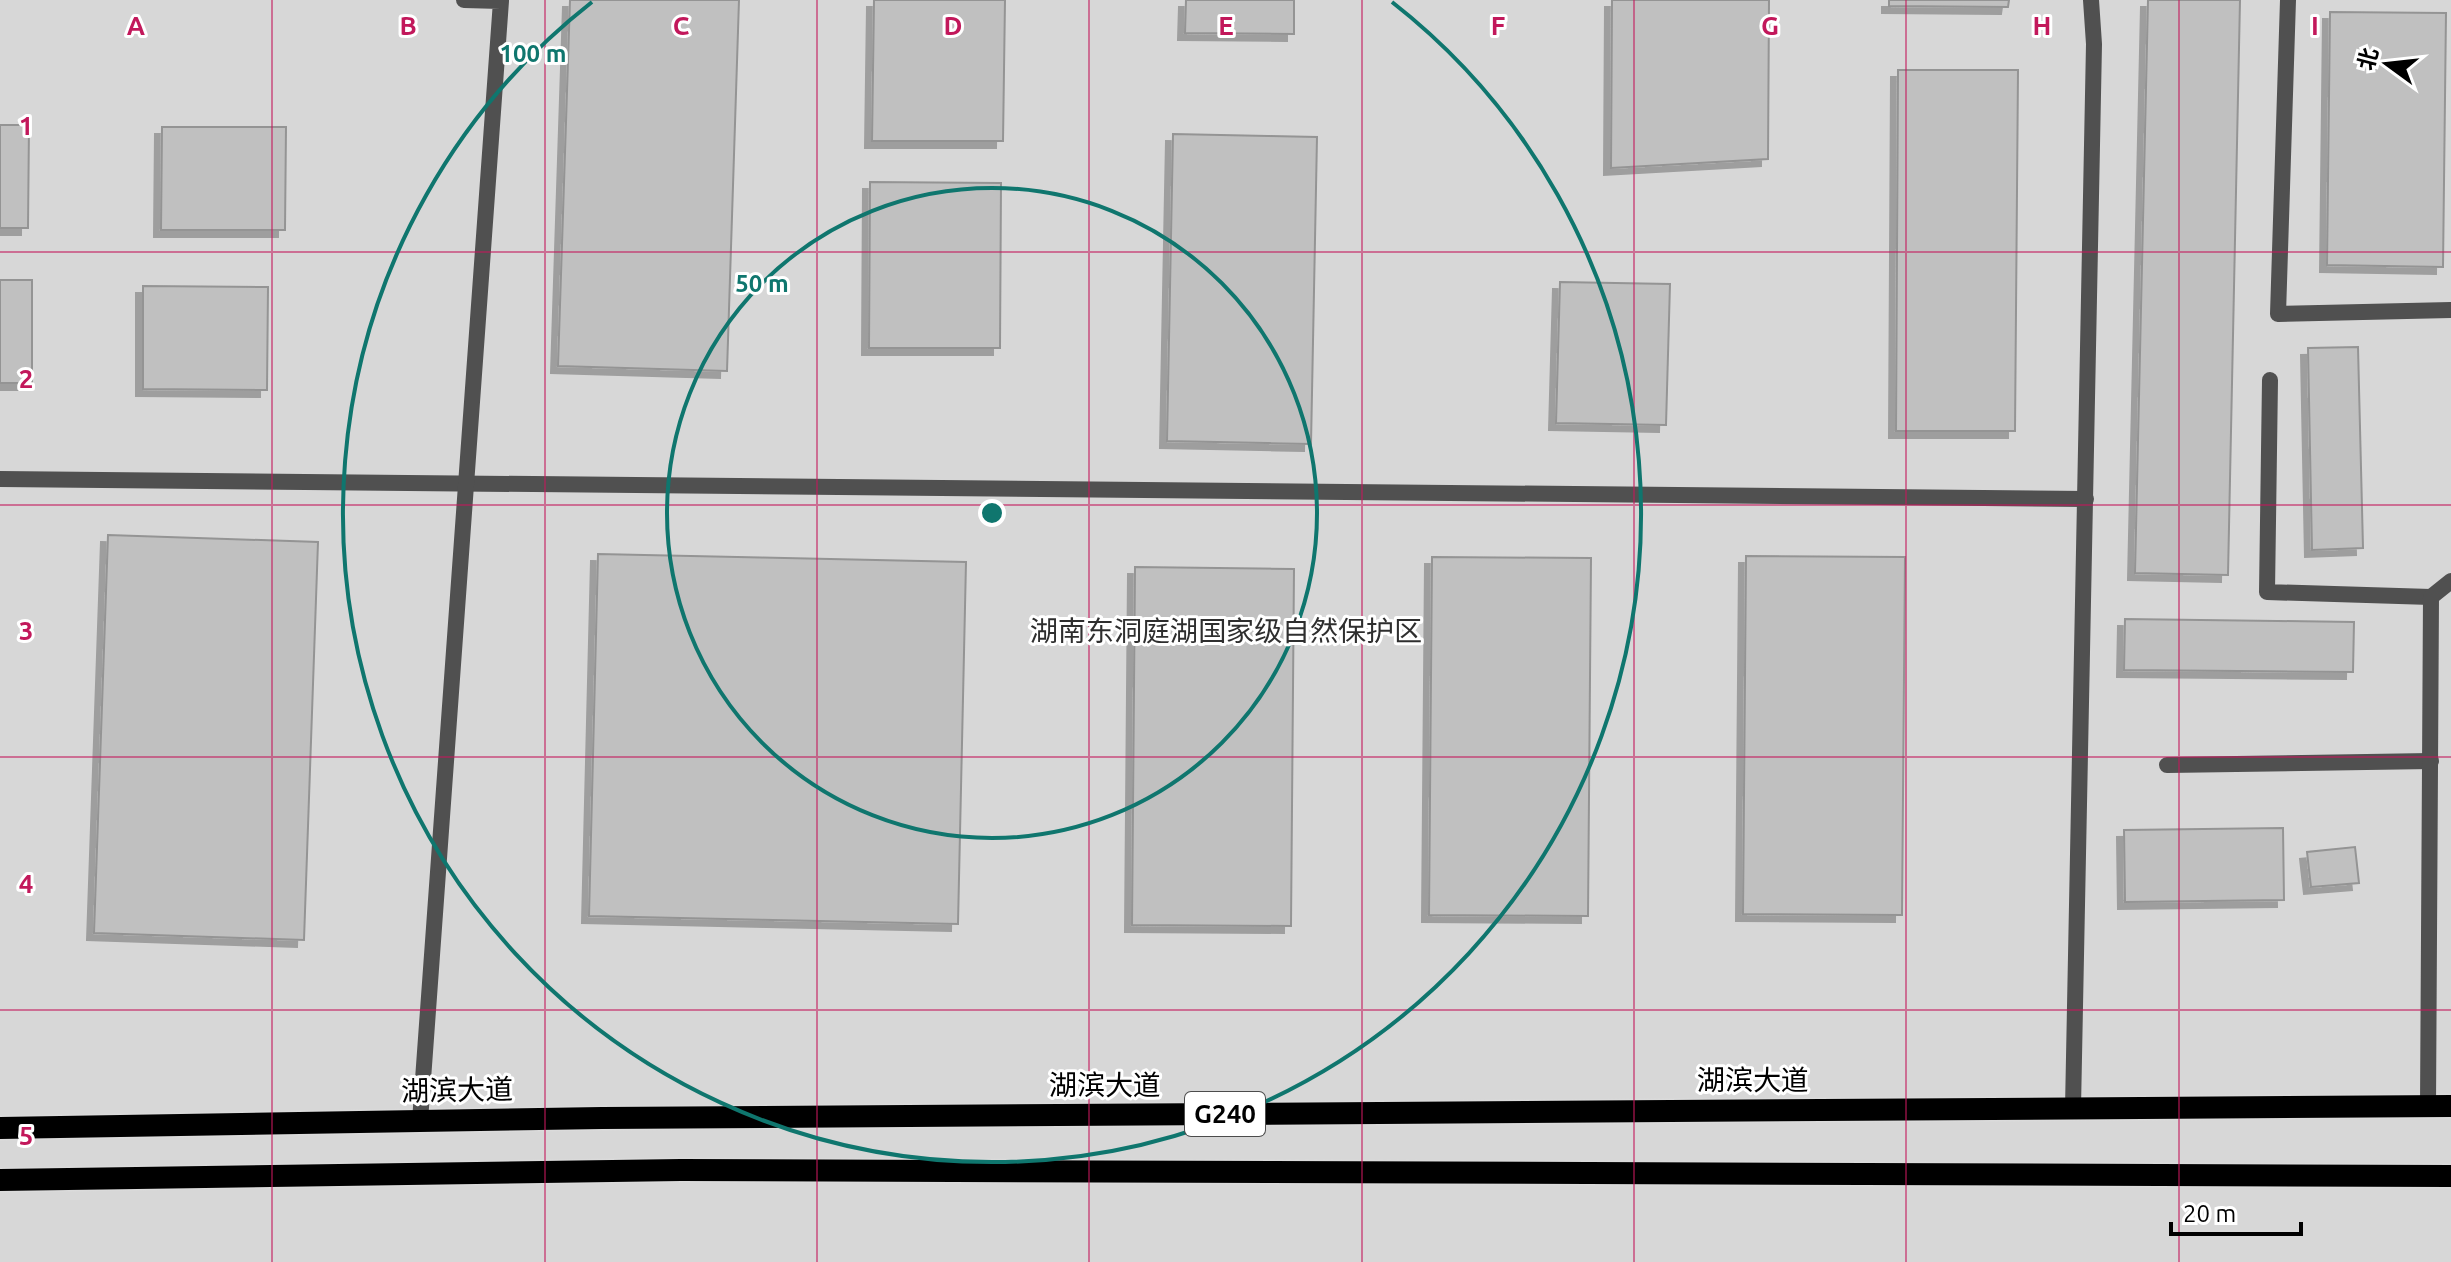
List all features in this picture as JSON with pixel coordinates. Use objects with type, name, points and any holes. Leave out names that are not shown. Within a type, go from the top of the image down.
[{"type":"highway","name":"湖滨大道","points":[[0,1128],[420,1121],[2451,1106]]},
{"type":"highway","name":"G240","points":[[0,1180],[681,1170],[2451,1176]]},
{"type":"street","points":[[420,1121],[501,1],[464,0]]},
{"type":"street","points":[[2073,1108],[2094,44],[2091,0]]},
{"type":"street","points":[[2288,0],[2278,314],[2451,310]]},
{"type":"street","points":[[2270,380],[2267,592],[2431,597],[2451,581]]},
{"type":"street","points":[[0,479],[2086,499]]},
{"type":"street","points":[[2428,1106],[2431,597]]},
{"type":"street","points":[[2167,765],[2431,761]]},
{"type":"green space","name":"湖南东洞庭湖国家级自然保护区","points":[[0,0],[2451,0],[2451,1262],[0,1262]]},
{"type":"building","points":[[570,0],[739,0],[727,371],[558,366]]},
{"type":"building","points":[[874,0],[1005,0],[1003,141],[872,141]]},
{"type":"building","points":[[1186,0],[1294,0],[1294,34],[1185,33]]},
{"type":"building","points":[[1612,0],[1769,0],[1768,159],[1611,168]]},
{"type":"building","points":[[1889,0],[2009,0],[2008,7],[1889,6]]},
{"type":"building","points":[[2148,0],[2240,0],[2228,575],[2135,573]]},
{"type":"building","points":[[2330,12],[2446,13],[2443,267],[2327,265]]},
{"type":"building","points":[[1898,70],[2018,70],[2015,431],[1896,431]]},
{"type":"building","points":[[0,125],[29,125],[28,228],[0,228]]},
{"type":"building","points":[[162,127],[286,127],[285,230],[161,230]]},
{"type":"building","points":[[1173,134],[1317,137],[1311,444],[1167,441]]},
{"type":"building","points":[[870,182],[1001,183],[1000,348],[869,348]]},
{"type":"building","points":[[0,280],[32,280],[32,383],[0,383]]},
{"type":"building","points":[[1560,282],[1670,284],[1666,425],[1556,423]]},
{"type":"building","points":[[143,286],[268,287],[267,390],[143,389]]},
{"type":"building","points":[[2358,347],[2363,548],[2312,550],[2308,348]]},
{"type":"building","points":[[108,535],[318,542],[304,940],[94,933]]},
{"type":"building","points":[[598,554],[966,562],[958,924],[589,916]]},
{"type":"building","points":[[1746,556],[1905,557],[1902,915],[1743,914]]},
{"type":"building","points":[[1432,557],[1591,558],[1588,916],[1429,915]]},
{"type":"building","points":[[1135,567],[1294,569],[1291,926],[1132,925]]},
{"type":"building","points":[[2125,619],[2354,622],[2353,672],[2124,670]]},
{"type":"building","points":[[2283,828],[2284,900],[2125,902],[2124,830]]},
{"type":"building","points":[[2355,847],[2359,883],[2311,887],[2307,852]]}]
